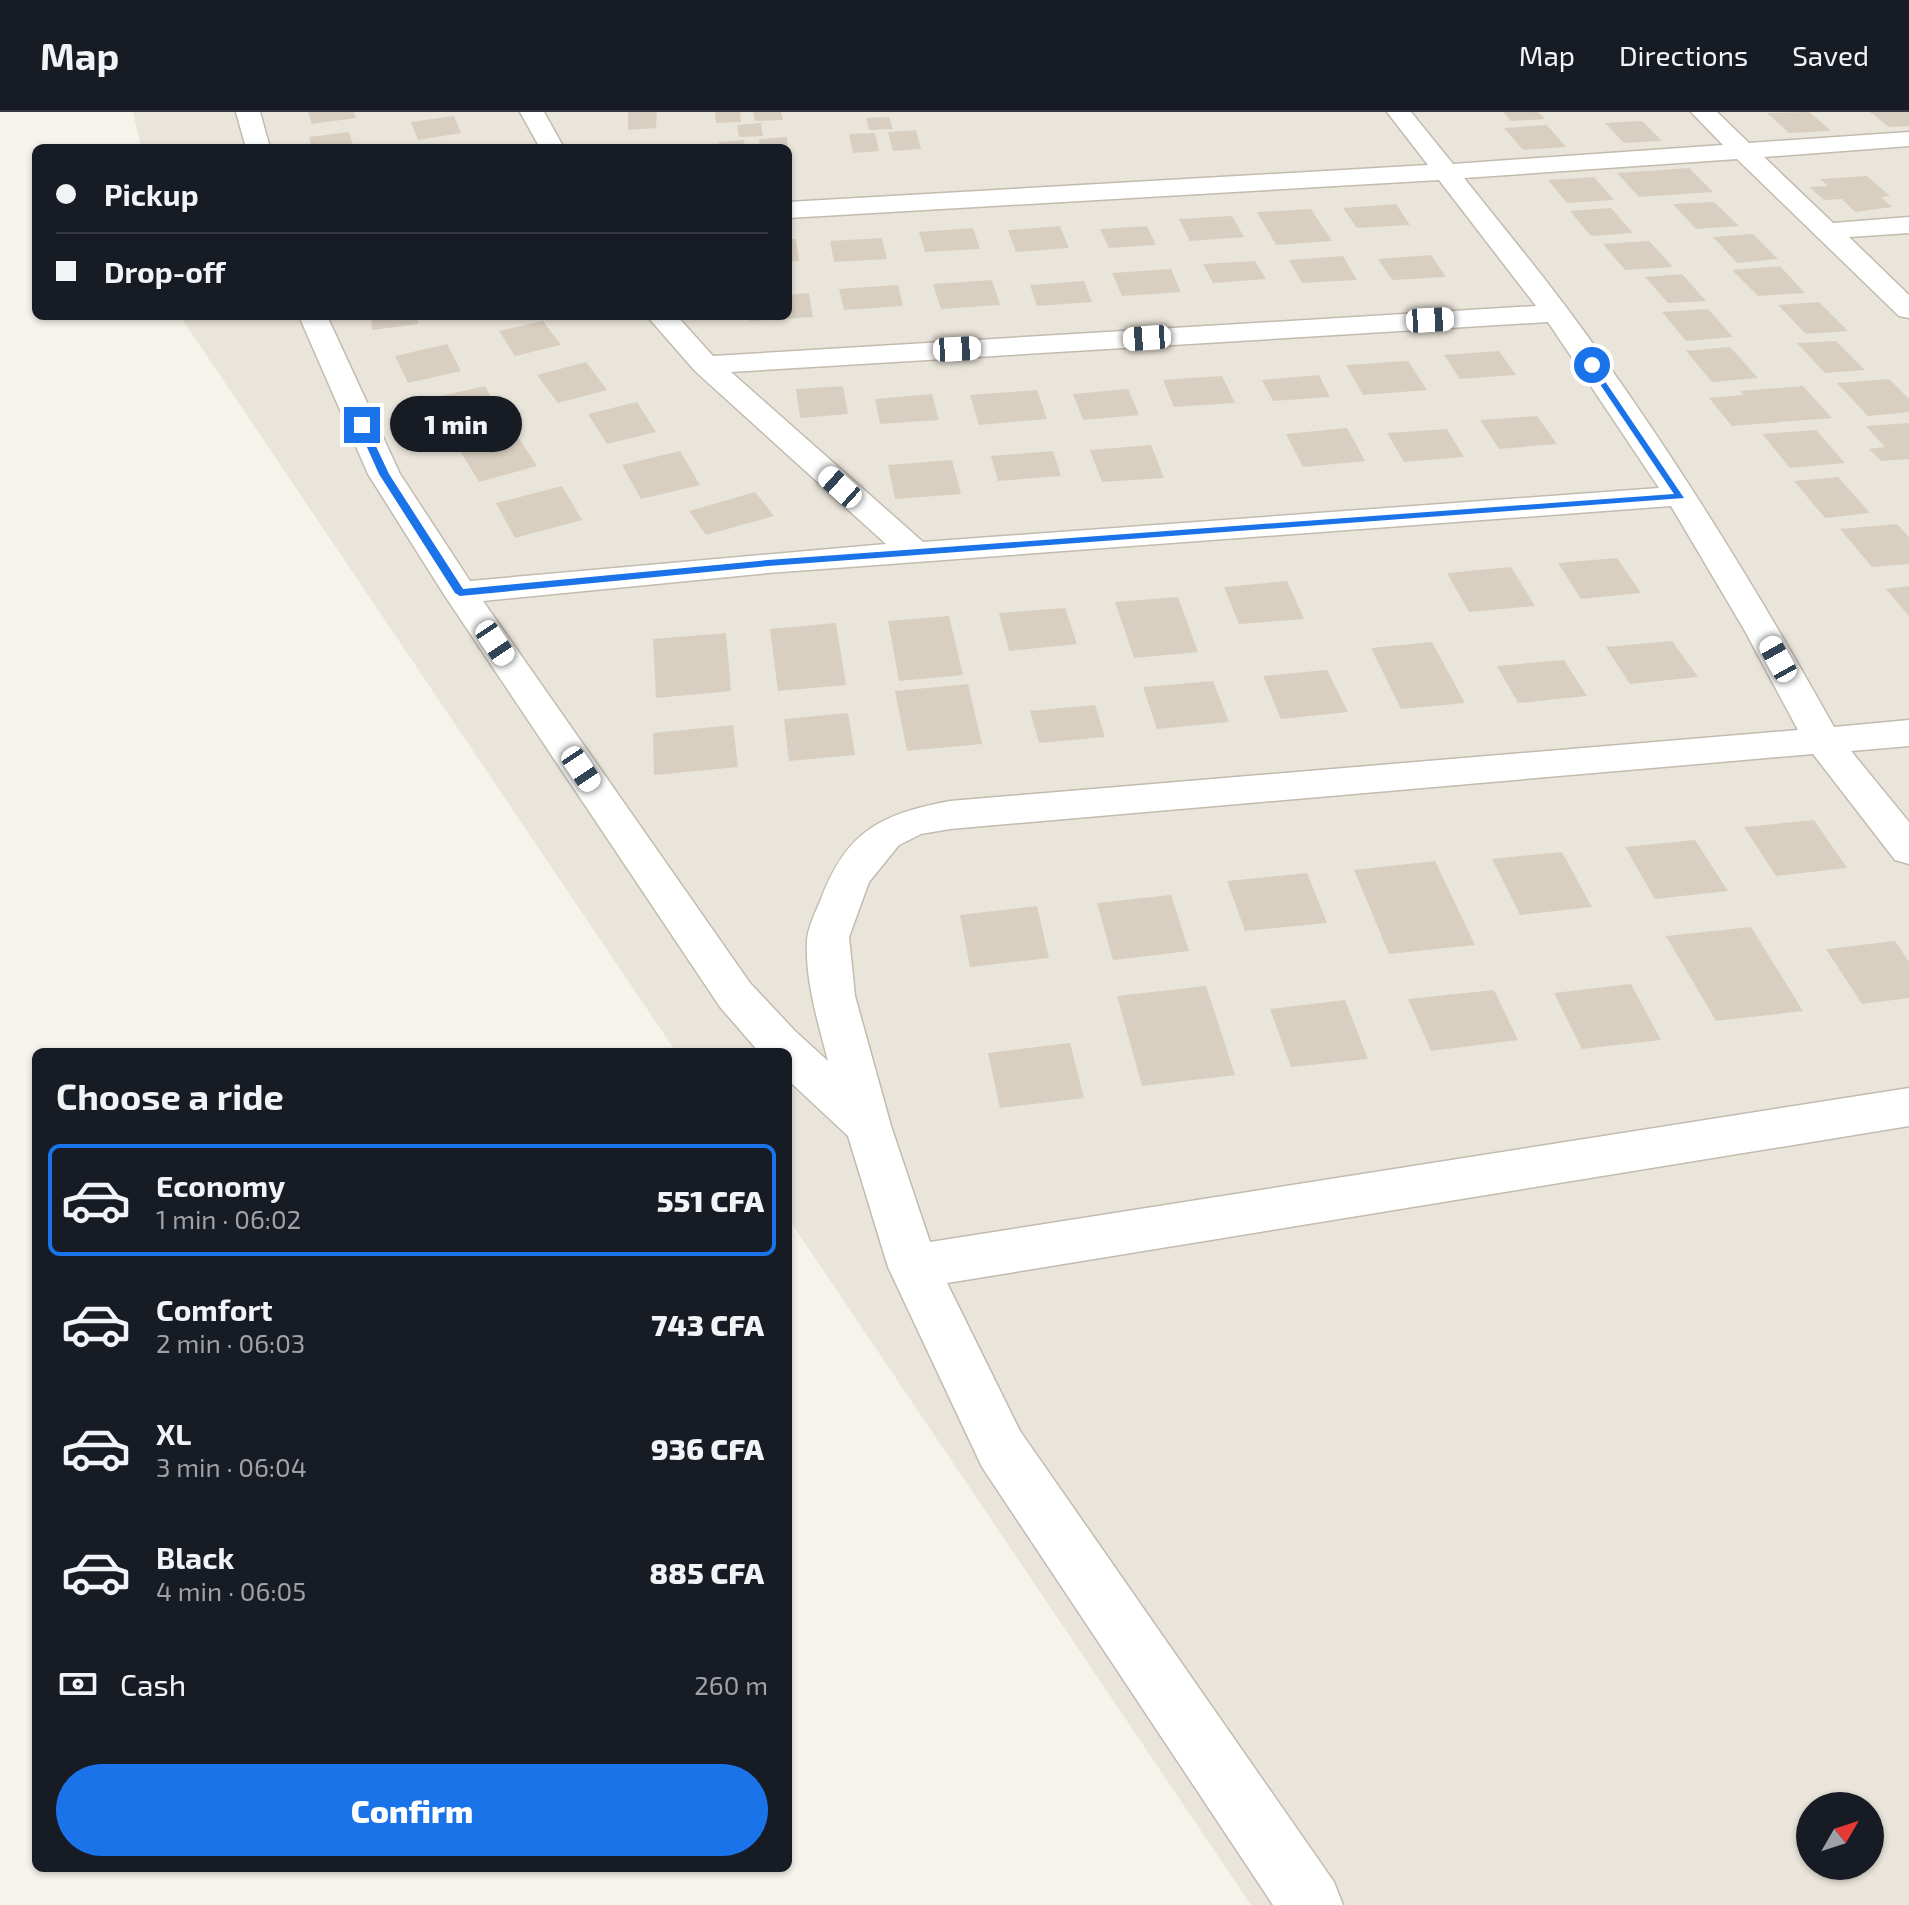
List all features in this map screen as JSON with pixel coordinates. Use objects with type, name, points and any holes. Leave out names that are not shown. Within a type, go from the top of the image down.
[{"type":"street","points":[[248,112],[257,144]]},
{"type":"street","points":[[532,112],[550,144]]},
{"type":"street","points":[[1399,112],[1556,313],[1681,496],[1763,631],[1823,741],[1909,850]]},
{"type":"street","points":[[1703,112],[1909,310]]},
{"type":"street","points":[[792,210],[1445,172],[1909,139]]},
{"type":"street","points":[[1827,231],[1909,225]]},
{"type":"street","points":[[705,365],[1556,313]]},
{"type":"street","points":[[315,320],[384,474],[460,593],[735,995],[783,1048]]},
{"type":"street","points":[[665,320],[705,365],[915,552]]},
{"type":"street","points":[[460,593],[915,552],[1681,496]]},
{"type":"street","points":[[1311,1905],[1001,1449],[913,1267],[868,1126],[833,996],[828,937],[850,876],[885,835],[912,822],[950,815],[1909,733]]},
{"type":"street","points":[[792,1056],[868,1126]]},
{"type":"street","points":[[913,1267],[1909,1107]]},
{"type":"shaded area","points":[[133,112],[1909,112],[1909,1905],[1251,1905],[792,1224],[792,1048],[673,1048],[183,320],[792,320],[792,144],[140,144]]},
{"type":"building","points":[[308,112],[354,112],[356,118],[312,124]]},
{"type":"building","points":[[628,112],[657,112],[656,128],[628,130]]},
{"type":"building","points":[[715,112],[740,112],[741,122],[716,123]]},
{"type":"building","points":[[753,112],[781,112],[783,120],[755,121]]},
{"type":"building","points":[[1503,112],[1538,112],[1545,119],[1511,121]]},
{"type":"building","points":[[1809,112],[1831,131],[1789,133],[1767,113]]},
{"type":"building","points":[[1870,112],[1909,112],[1909,126],[1889,127]]},
{"type":"building","points":[[454,116],[461,133],[418,140],[411,122]]},
{"type":"building","points":[[889,117],[893,129],[869,130],[866,118]]},
{"type":"building","points":[[1642,121],[1662,141],[1624,143],[1605,123]]},
{"type":"building","points":[[761,123],[763,136],[739,137],[737,125]]},
{"type":"building","points":[[1547,125],[1566,147],[1523,150],[1504,128]]},
{"type":"building","points":[[916,130],[921,149],[893,151],[888,132]]},
{"type":"building","points":[[349,132],[353,144],[311,144],[309,137]]},
{"type":"building","points":[[875,133],[879,151],[853,153],[849,134]]},
{"type":"building","points":[[787,137],[788,144],[760,144],[759,139]]},
{"type":"building","points":[[744,140],[744,144],[719,144]]},
{"type":"building","points":[[1689,168],[1713,192],[1639,197],[1617,173]]},
{"type":"building","points":[[1867,176],[1890,196],[1881,197],[1892,207],[1855,212],[1842,199],[1824,200],[1809,187],[1828,186],[1820,179]]},
{"type":"building","points":[[1594,177],[1614,200],[1567,203],[1548,180]]},
{"type":"building","points":[[1714,202],[1739,226],[1696,229],[1673,204]]},
{"type":"building","points":[[1396,204],[1410,225],[1357,228],[1343,208]]},
{"type":"building","points":[[1611,208],[1633,233],[1591,236],[1570,211]]},
{"type":"building","points":[[1311,209],[1332,241],[1276,245],[1257,212]]},
{"type":"building","points":[[1232,216],[1244,237],[1190,241],[1179,219]]},
{"type":"building","points":[[1060,226],[1069,248],[1016,252],[1008,230]]},
{"type":"building","points":[[1147,226],[1156,245],[1109,248],[1100,229]]},
{"type":"building","points":[[973,228],[980,249],[925,252],[919,232]]},
{"type":"building","points":[[1753,234],[1778,259],[1737,263],[1713,237]]},
{"type":"building","points":[[882,238],[887,259],[834,262],[830,241]]},
{"type":"building","points":[[792,239],[796,239],[799,261],[792,262]]},
{"type":"building","points":[[1649,241],[1673,267],[1625,270],[1603,244]]},
{"type":"building","points":[[1431,255],[1446,277],[1392,280],[1378,259]]},
{"type":"building","points":[[1343,256],[1357,280],[1302,283],[1289,260]]},
{"type":"building","points":[[1255,261],[1266,279],[1213,283],[1203,264]]},
{"type":"building","points":[[1780,266],[1805,293],[1758,296],[1732,270]]},
{"type":"building","points":[[1171,269],[1181,292],[1122,296],[1112,273]]},
{"type":"building","points":[[1682,274],[1706,301],[1668,303],[1645,277]]},
{"type":"building","points":[[992,280],[1000,305],[941,309],[933,284]]},
{"type":"building","points":[[1084,281],[1092,302],[1037,306],[1030,285]]},
{"type":"building","points":[[898,285],[903,306],[844,310],[839,289]]},
{"type":"building","points":[[809,293],[813,317],[792,318],[792,295]]},
{"type":"building","points":[[1819,302],[1848,331],[1806,334],[1778,305]]},
{"type":"building","points":[[1708,309],[1733,337],[1686,341],[1662,312]]},
{"type":"building","points":[[371,320],[418,320],[418,324],[372,330]]},
{"type":"building","points":[[543,321],[561,345],[515,356],[499,331]]},
{"type":"building","points":[[1836,341],[1865,370],[1825,373],[1797,343]]},
{"type":"building","points":[[447,344],[461,371],[408,383],[395,356]]},
{"type":"building","points":[[1730,347],[1758,378],[1712,382],[1686,351]]},
{"type":"building","points":[[1499,351],[1516,375],[1460,379],[1444,355]]},
{"type":"building","points":[[1408,361],[1427,390],[1363,395],[1346,365]]},
{"type":"building","points":[[586,362],[607,390],[558,403],[537,375]]},
{"type":"building","points":[[1319,375],[1330,397],[1273,401],[1262,380]]},
{"type":"building","points":[[1222,376],[1235,403],[1174,407],[1163,380]]},
{"type":"building","points":[[1889,379],[1909,399],[1909,412],[1868,416],[1837,383]]},
{"type":"building","points":[[485,386],[501,415],[453,427],[437,397]]},
{"type":"building","points":[[843,386],[848,414],[800,418],[796,389]]},
{"type":"building","points":[[1803,386],[1832,418],[1732,426],[1709,398],[1743,395],[1740,391]]},
{"type":"building","points":[[1128,389],[1139,415],[1083,420],[1073,394]]},
{"type":"building","points":[[1037,390],[1047,419],[979,425],[970,395]]},
{"type":"building","points":[[932,394],[939,420],[880,424],[875,399]]},
{"type":"building","points":[[637,402],[656,432],[607,444],[588,414]]},
{"type":"building","points":[[1537,416],[1557,444],[1499,449],[1480,420]]},
{"type":"building","points":[[1909,423],[1909,459],[1881,461],[1869,449],[1885,447],[1866,426]]},
{"type":"building","points":[[1347,428],[1365,461],[1303,467],[1286,434]]},
{"type":"building","points":[[1447,429],[1464,457],[1404,462],[1387,433]]},
{"type":"building","points":[[1816,430],[1845,463],[1790,468],[1762,434]]},
{"type":"building","points":[[516,434],[537,466],[479,482],[459,449]]},
{"type":"building","points":[[1151,445],[1164,478],[1102,482],[1090,450]]},
{"type":"building","points":[[680,451],[700,485],[641,499],[622,465]]},
{"type":"building","points":[[1053,451],[1061,476],[998,481],[991,456]]},
{"type":"building","points":[[952,460],[961,494],[895,499],[888,465]]},
{"type":"building","points":[[1838,477],[1870,513],[1825,518],[1794,481]]},
{"type":"building","points":[[562,486],[582,520],[515,538],[496,503]]},
{"type":"building","points":[[755,492],[774,516],[706,535],[689,511]]},
{"type":"building","points":[[1897,524],[1909,537],[1909,564],[1872,567],[1840,529]]},
{"type":"building","points":[[1617,558],[1641,593],[1581,599],[1558,563]]},
{"type":"building","points":[[1511,567],[1535,606],[1469,612],[1447,573]]},
{"type":"building","points":[[1287,581],[1304,619],[1239,624],[1224,587]]},
{"type":"building","points":[[1909,586],[1909,616],[1886,589]]},
{"type":"building","points":[[1178,597],[1198,652],[1134,658],[1115,602]]},
{"type":"building","points":[[1065,608],[1077,644],[1009,651],[999,613]]},
{"type":"building","points":[[949,616],[963,675],[899,681],[888,621]]},
{"type":"building","points":[[836,623],[846,685],[778,691],[770,629]]},
{"type":"building","points":[[726,633],[731,691],[656,698],[653,639]]},
{"type":"building","points":[[1672,641],[1698,677],[1630,684],[1606,647]]},
{"type":"building","points":[[1432,642],[1465,703],[1401,709],[1371,648]]},
{"type":"building","points":[[1564,660],[1587,696],[1518,703],[1497,666]]},
{"type":"building","points":[[1327,670],[1348,712],[1281,719],[1263,676]]},
{"type":"building","points":[[1213,681],[1229,722],[1157,729],[1143,687]]},
{"type":"building","points":[[968,684],[982,744],[907,751],[895,691]]},
{"type":"building","points":[[1095,705],[1105,737],[1039,743],[1030,711]]},
{"type":"building","points":[[848,713],[855,755],[789,761],[784,719]]},
{"type":"building","points":[[733,725],[738,767],[654,775],[653,733]]},
{"type":"building","points":[[1814,820],[1847,868],[1776,876],[1744,827]]},
{"type":"building","points":[[1695,840],[1728,891],[1655,899],[1625,847]]},
{"type":"building","points":[[1562,852],[1592,907],[1520,915],[1492,859]]},
{"type":"building","points":[[1435,861],[1475,945],[1389,954],[1354,870]]},
{"type":"building","points":[[1307,873],[1327,923],[1245,931],[1227,881]]},
{"type":"building","points":[[1171,895],[1189,951],[1113,960],[1097,903]]},
{"type":"building","points":[[1037,906],[1049,958],[970,967],[960,915]]},
{"type":"building","points":[[1751,927],[1803,1011],[1716,1021],[1666,936]]},
{"type":"building","points":[[1895,941],[1909,962],[1909,998],[1862,1004],[1826,949]]},
{"type":"building","points":[[1631,984],[1661,1040],[1582,1049],[1554,993]]},
{"type":"building","points":[[1206,986],[1235,1075],[1142,1086],[1117,996]]},
{"type":"building","points":[[1494,990],[1518,1040],[1431,1051],[1408,999]]},
{"type":"building","points":[[1345,1000],[1368,1059],[1291,1067],[1270,1009]]},
{"type":"building","points":[[1070,1043],[1084,1098],[1000,1108],[988,1053]]},
{"type":"route","points":[[362,425],[384,474],[460,593],[768,563],[1681,496],[1592,365]]}]
